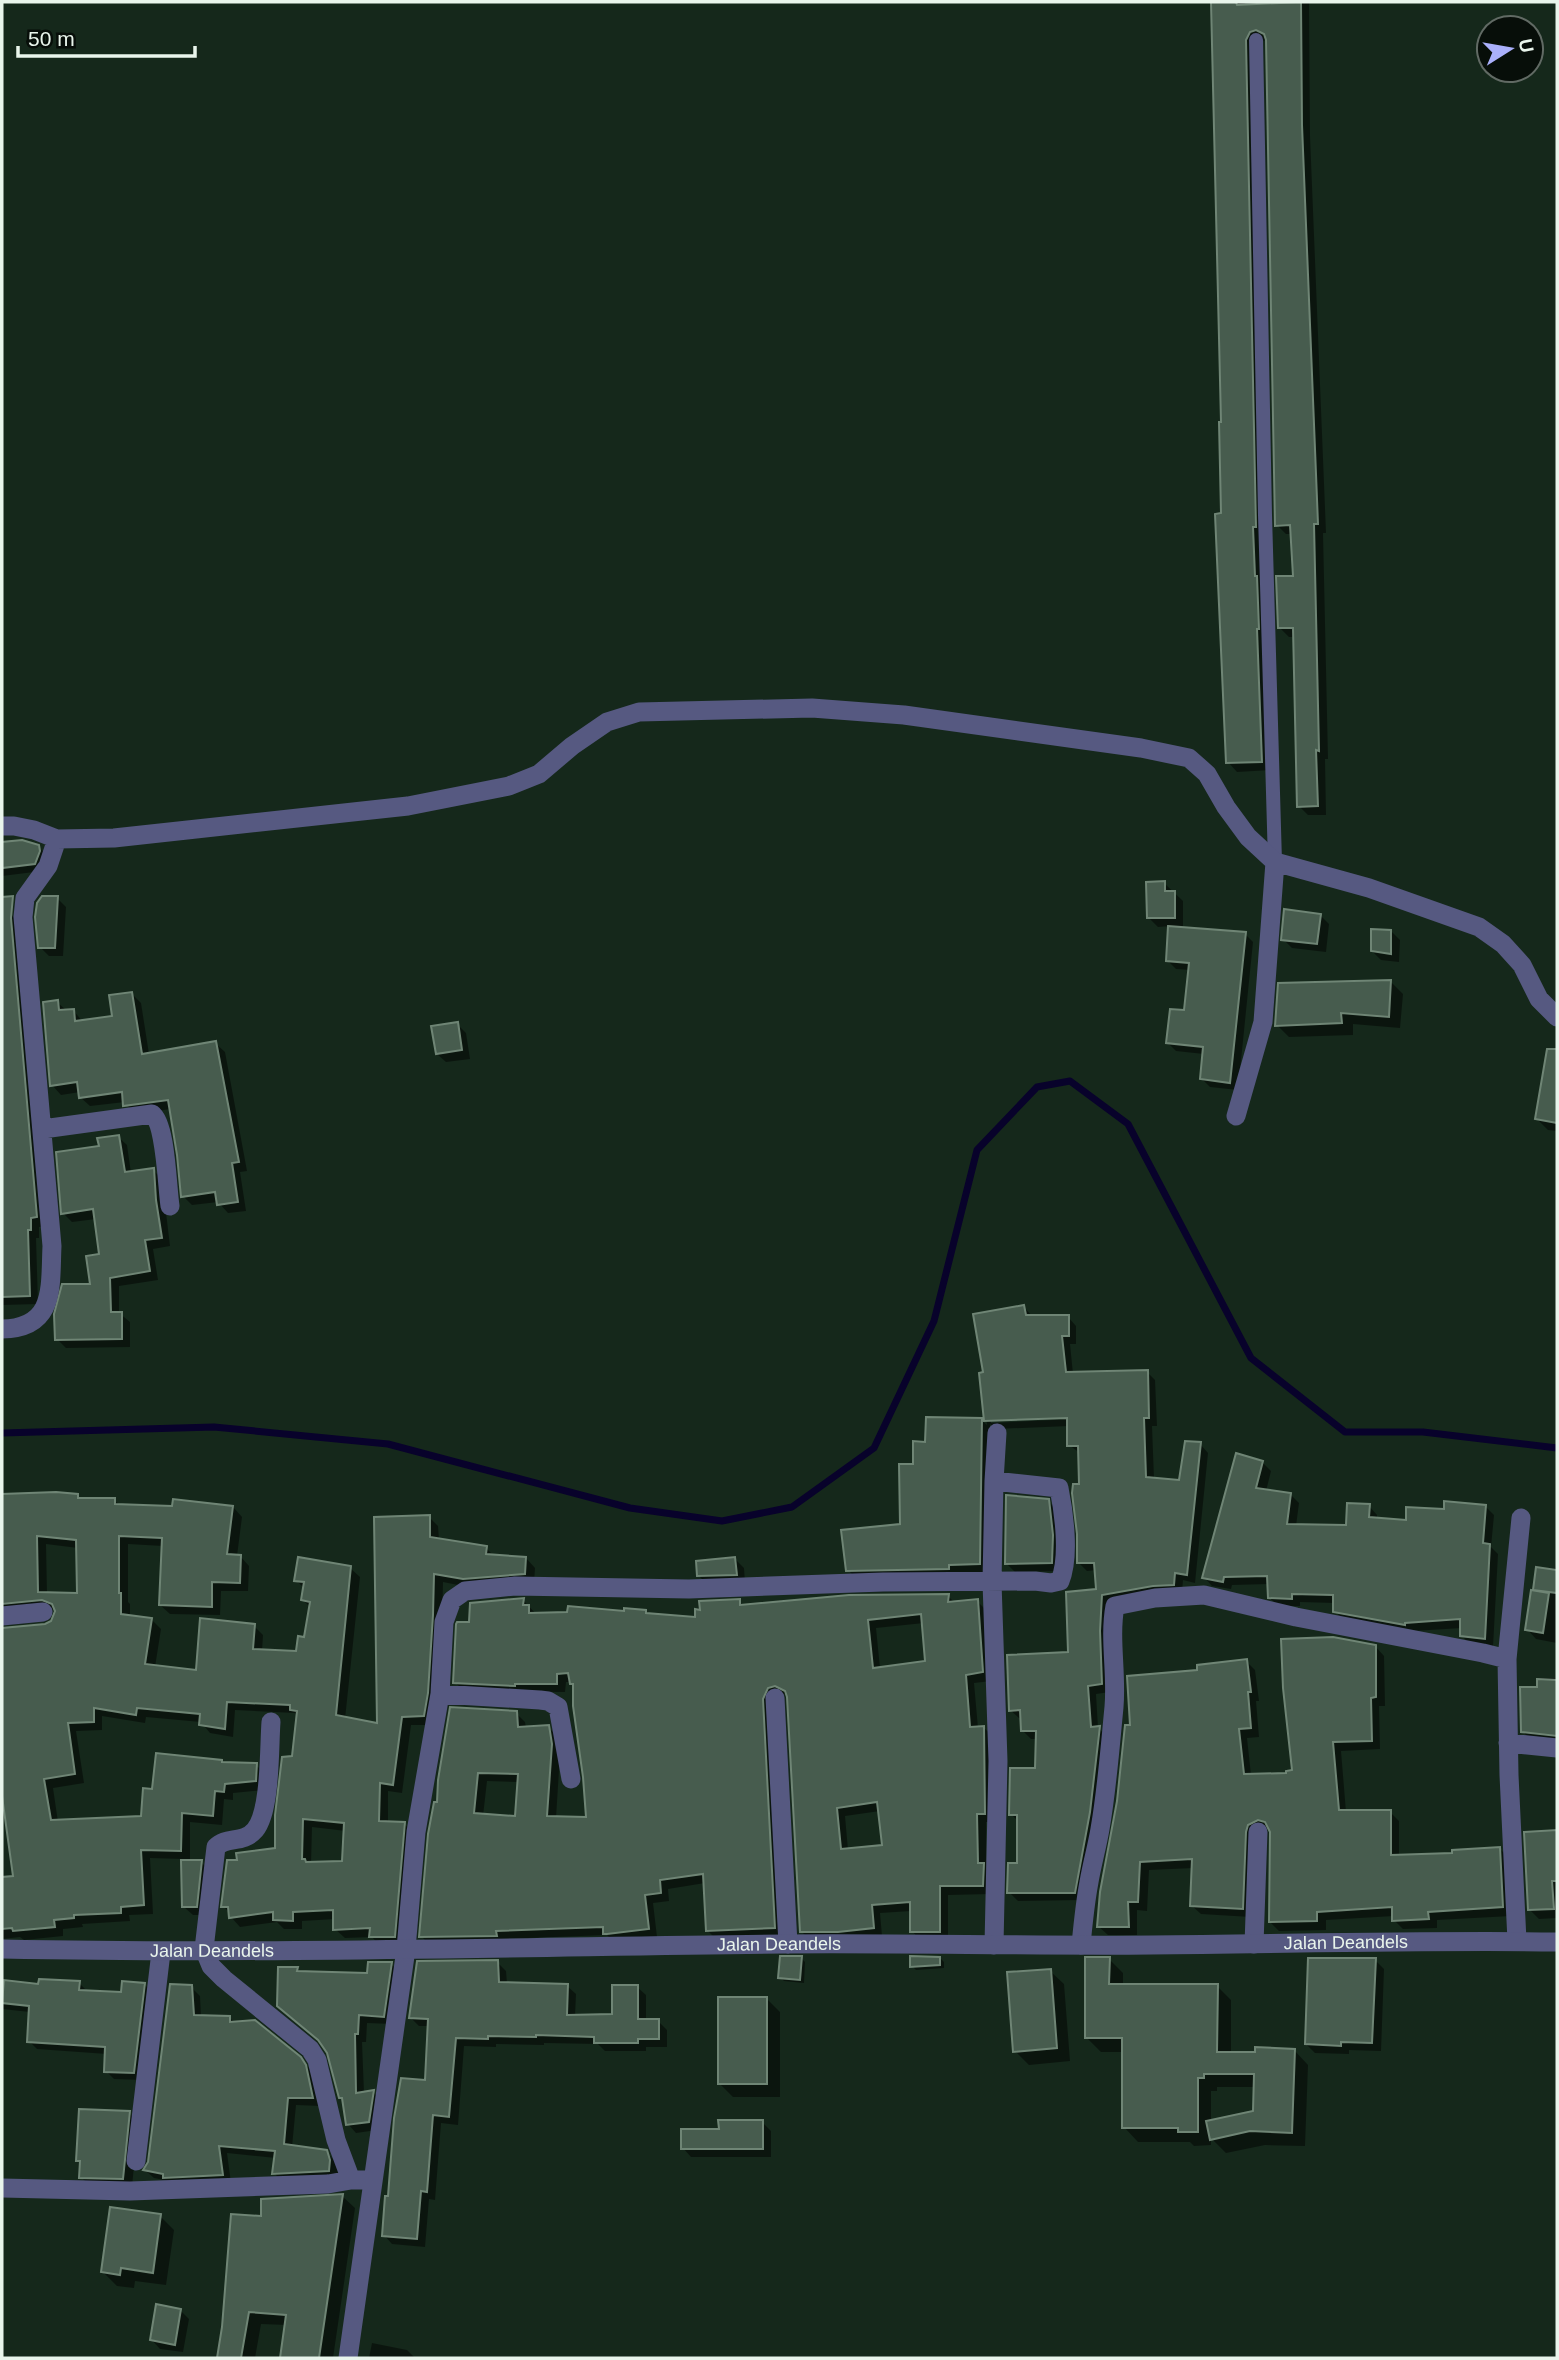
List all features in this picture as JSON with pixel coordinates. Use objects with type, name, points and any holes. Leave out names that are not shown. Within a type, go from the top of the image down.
[{"type":"street","points":[[2,826],[34,830],[57,839],[114,838],[408,806],[509,786],[539,774],[572,746],[607,722],[639,712],[812,708],[904,715],[1141,748],[1189,758],[1207,774],[1248,837],[1275,863],[1368,888],[1479,927],[1503,944],[1522,965],[1539,999],[1557,1017]]},
{"type":"street","points":[[2,1329],[12,1329],[34,1322],[43,1311],[50,1292],[52,1246],[23,917],[25,898],[48,866],[57,839]]},
{"type":"street","points":[[1236,1116],[1263,1022],[1275,863]]},
{"type":"street","points":[[43,1129],[152,1114],[160,1130],[170,1206]]},
{"type":"street","points":[[994,1945],[998,1761],[992,1582],[997,1433]]},
{"type":"street","points":[[348,2358],[406,1950],[416,1832],[440,1694],[444,1622],[452,1600],[465,1591],[514,1586],[689,1589],[883,1582],[1060,1581],[1065,1569],[1059,1488],[994,1481]]},
{"type":"street","points":[[1517,1941],[1507,1659],[1521,1518]]},
{"type":"street","points":[[1081,1945],[1089,1881],[1100,1830],[1113,1715],[1115,1647],[1112,1622],[1115,1606],[1155,1598],[1204,1595],[1296,1617],[1507,1659]]},
{"type":"street","points":[[2,1616],[43,1612]]},
{"type":"street","points":[[440,1694],[540,1700],[558,1707],[571,1779]]},
{"type":"street","points":[[775,1698],[788,1944]]},
{"type":"street","points":[[271,1722],[265,1808],[255,1830],[237,1841],[223,1841],[216,1847],[204,1949],[211,1966],[310,2049],[317,2060],[336,2140],[351,2180]]},
{"type":"street","points":[[1508,1743],[1557,1748]]},
{"type":"street","points":[[1254,1944],[1258,1832]]},
{"type":"street","name":"Jalan Deandels","points":[[2,1949],[161,1952],[204,1949],[406,1950],[788,1944],[1557,1942]]},
{"type":"street","points":[[136,2161],[161,1952]]},
{"type":"street","points":[[2,2188],[130,2191],[373,2180]]},
{"type":"lane","points":[[1256,40],[1275,863]]},
{"type":"building","points":[[1211,2],[1236,2],[1237,5],[1301,2],[1302,125],[1318,524],[1314,524],[1318,806],[1297,807],[1293,628],[1278,628],[1276,576],[1293,576],[1290,525],[1275,526],[1266,40],[1264,34],[1256,30],[1250,32],[1246,40],[1256,527],[1253,527],[1257,576],[1262,762],[1226,763],[1215,514],[1221,513],[1221,422]]},
{"type":"building","points":[[22,840],[39,845],[40,851],[35,864],[2,868],[2,842]]},
{"type":"building","points":[[1165,881],[1165,891],[1175,891],[1175,918],[1147,918],[1146,882]]},
{"type":"building","points":[[13,896],[11,918],[37,1217],[31,1218],[31,1230],[28,1230],[30,1296],[2,1297],[2,897]]},
{"type":"building","points":[[42,896],[58,896],[55,948],[38,948],[35,917],[37,903]]},
{"type":"building","points":[[1284,909],[1321,914],[1317,944],[1281,940]]},
{"type":"building","points":[[1168,926],[1246,932],[1230,1083],[1200,1079],[1203,1047],[1166,1043],[1170,1009],[1184,1010],[1189,963],[1166,961]]},
{"type":"building","points":[[1371,929],[1391,930],[1391,954],[1371,951]]},
{"type":"building","points":[[1391,980],[1389,1017],[1341,1013],[1342,1023],[1275,1026],[1278,983]]},
{"type":"building","points":[[132,992],[142,1054],[216,1041],[239,1162],[232,1163],[238,1202],[217,1205],[215,1192],[181,1197],[168,1100],[123,1106],[122,1092],[79,1098],[77,1082],[50,1086],[43,1002],[58,1000],[59,1010],[74,1009],[75,1021],[112,1016],[109,995]]},
{"type":"building","points":[[458,1022],[462,1050],[436,1054],[431,1026]]},
{"type":"building","points":[[1547,1049],[1557,1049],[1557,1123],[1535,1119]]},
{"type":"building","points":[[119,1135],[125,1172],[154,1168],[162,1238],[145,1240],[150,1271],[110,1278],[111,1312],[122,1312],[122,1339],[55,1340],[54,1314],[62,1284],[90,1284],[86,1256],[99,1254],[93,1209],[61,1214],[56,1152],[99,1146],[97,1138]]},
{"type":"building","points":[[1024,1305],[1026,1315],[1069,1315],[1069,1336],[1062,1336],[1066,1372],[1148,1370],[1149,1418],[1144,1418],[1146,1477],[1179,1480],[1185,1441],[1201,1442],[1187,1575],[1175,1573],[1174,1585],[1102,1595],[1102,1684],[1088,1686],[1091,1727],[1100,1726],[1090,1812],[1075,1893],[1007,1893],[1008,1863],[1017,1863],[1017,1815],[1009,1815],[1010,1768],[1035,1768],[1036,1731],[1021,1731],[1020,1710],[1009,1711],[1007,1655],[1068,1652],[1066,1592],[1096,1589],[1094,1563],[1077,1563],[1072,1493],[1073,1484],[1079,1484],[1078,1446],[1067,1446],[1067,1418],[984,1421],[979,1373],[983,1372],[973,1314]]},
{"type":"building","points":[[926,1417],[982,1418],[980,1564],[949,1565],[949,1569],[846,1571],[841,1530],[900,1524],[899,1464],[913,1464],[913,1441],[925,1442]]},
{"type":"building","points":[[1236,1453],[1263,1461],[1256,1488],[1291,1493],[1287,1524],[1346,1525],[1347,1503],[1370,1504],[1369,1517],[1406,1520],[1406,1507],[1444,1509],[1444,1501],[1486,1505],[1483,1543],[1490,1544],[1485,1639],[1460,1636],[1460,1619],[1405,1625],[1333,1612],[1333,1595],[1292,1594],[1292,1599],[1268,1598],[1267,1576],[1224,1577],[1223,1582],[1202,1578]]},
{"type":"building","points":[[56,1492],[78,1494],[78,1498],[115,1498],[115,1504],[172,1506],[173,1499],[233,1506],[227,1554],[241,1555],[240,1583],[212,1582],[212,1607],[159,1605],[162,1538],[119,1536],[121,1614],[152,1618],[145,1664],[196,1670],[200,1618],[255,1624],[253,1649],[296,1651],[298,1636],[304,1637],[310,1602],[301,1600],[304,1582],[294,1581],[298,1557],[351,1566],[336,1715],[377,1723],[374,1517],[430,1515],[430,1537],[487,1546],[486,1554],[526,1557],[525,1574],[463,1579],[434,1574],[428,1693],[424,1716],[402,1717],[393,1785],[380,1783],[379,1821],[405,1822],[395,1937],[369,1937],[370,1928],[333,1930],[333,1910],[293,1912],[293,1921],[273,1920],[273,1912],[229,1918],[228,1907],[221,1907],[227,1860],[237,1860],[236,1853],[275,1848],[275,1815],[282,1757],[292,1756],[297,1711],[290,1710],[290,1705],[227,1702],[225,1729],[199,1725],[200,1714],[137,1708],[136,1715],[94,1708],[94,1722],[68,1723],[75,1774],[44,1779],[51,1820],[141,1816],[143,1788],[152,1789],[156,1753],[222,1762],[257,1763],[256,1781],[225,1784],[224,1792],[215,1791],[213,1816],[182,1813],[181,1851],[141,1850],[144,1905],[121,1907],[121,1913],[74,1915],[74,1918],[54,1920],[55,1927],[13,1931],[12,1928],[2,1929],[2,1877],[13,1876],[2,1796],[2,1628],[45,1624],[51,1621],[55,1611],[52,1604],[42,1600],[2,1604],[2,1494]],"holes":[[[37,1536],[76,1540],[77,1593],[38,1592]],[[303,1819],[344,1823],[342,1861],[306,1862],[302,1859]]]},
{"type":"building","points":[[1006,1495],[1049,1499],[1053,1535],[1052,1563],[1005,1564]]},
{"type":"building","points":[[735,1557],[737,1575],[697,1576],[696,1561]]},
{"type":"building","points":[[1536,1567],[1557,1570],[1557,1593],[1533,1590]]},
{"type":"building","points":[[1531,1590],[1549,1593],[1543,1633],[1525,1630]]},
{"type":"building","points":[[949,1594],[948,1602],[978,1599],[983,1672],[966,1675],[970,1727],[984,1726],[985,1814],[977,1814],[978,1863],[984,1863],[983,1886],[940,1886],[940,1932],[910,1932],[910,1902],[872,1905],[874,1928],[800,1932],[787,1697],[785,1691],[775,1686],[768,1688],[763,1699],[775,1928],[706,1931],[703,1874],[660,1880],[661,1893],[645,1895],[649,1929],[603,1934],[603,1927],[496,1931],[497,1936],[419,1937],[428,1834],[434,1802],[437,1802],[450,1707],[517,1711],[518,1727],[549,1725],[552,1744],[547,1816],[586,1817],[573,1706],[573,1684],[570,1684],[568,1673],[557,1674],[557,1684],[515,1686],[453,1683],[456,1624],[469,1622],[470,1603],[524,1598],[523,1605],[529,1605],[529,1613],[567,1612],[568,1606],[624,1611],[624,1608],[646,1610],[646,1613],[695,1617],[695,1609],[700,1610],[699,1601],[740,1599],[740,1605],[849,1595]],"holes":[[[921,1614],[925,1661],[873,1668],[868,1620]],[[478,1773],[518,1774],[515,1816],[474,1813]],[[877,1802],[882,1845],[841,1849],[837,1808]]]},
{"type":"building","points":[[1333,1637],[1376,1645],[1376,1697],[1371,1698],[1372,1741],[1333,1742],[1339,1810],[1391,1810],[1391,1855],[1452,1853],[1452,1850],[1500,1847],[1503,1907],[1428,1912],[1429,1919],[1392,1921],[1392,1907],[1317,1912],[1317,1921],[1269,1922],[1270,1832],[1265,1822],[1258,1820],[1248,1825],[1246,1832],[1243,1909],[1190,1906],[1192,1859],[1140,1862],[1138,1902],[1128,1902],[1129,1927],[1097,1927],[1100,1892],[1117,1801],[1125,1725],[1130,1725],[1127,1676],[1197,1670],[1197,1665],[1247,1659],[1251,1728],[1239,1729],[1244,1774],[1286,1773],[1292,1770],[1283,1688],[1281,1639]]},
{"type":"building","points":[[1537,1679],[1557,1680],[1557,1736],[1521,1732],[1520,1687],[1537,1687]]},
{"type":"building","points":[[1557,1830],[1557,1881],[1552,1881],[1554,1909],[1528,1910],[1524,1832]]},
{"type":"building","points":[[181,1860],[202,1860],[197,1907],[182,1907]]},
{"type":"building","points":[[780,1956],[802,1956],[800,1980],[778,1978]]},
{"type":"building","points":[[910,1956],[940,1957],[940,1965],[910,1967]]},
{"type":"building","points":[[1085,1957],[1110,1957],[1109,1984],[1218,1984],[1217,2052],[1255,2052],[1255,2047],[1295,2049],[1292,2133],[1250,2131],[1210,2140],[1206,2121],[1253,2111],[1254,2074],[1204,2074],[1204,2078],[1198,2078],[1198,2132],[1178,2132],[1178,2128],[1122,2128],[1122,2038],[1085,2038]]},
{"type":"building","points":[[1308,1958],[1376,1958],[1372,2043],[1341,2042],[1341,2046],[1305,2044]]},
{"type":"building","points":[[498,1960],[499,1982],[568,1984],[567,2015],[612,2014],[612,1985],[638,1985],[638,2019],[659,2019],[659,2039],[638,2039],[638,2043],[594,2043],[594,2037],[536,2035],[488,2036],[488,2039],[456,2038],[449,2117],[433,2115],[427,2192],[421,2191],[417,2239],[382,2236],[394,2118],[401,2078],[425,2080],[428,2019],[409,2018],[417,1961]]},
{"type":"building","points":[[368,1962],[392,1962],[384,2017],[359,2015],[358,2034],[355,2034],[356,2093],[374,2090],[369,2122],[346,2125],[342,2098],[339,2098],[327,2053],[318,2040],[277,2006],[278,1967],[298,1967],[297,1971],[367,1973]]},
{"type":"building","points":[[1051,1969],[1057,2048],[1013,2052],[1007,1972]]},
{"type":"building","points":[[39,1979],[80,1981],[79,1990],[121,1992],[122,1981],[145,1983],[134,2073],[104,2072],[105,2047],[27,2042],[29,2006],[2,2003],[4,1980],[38,1984]]},
{"type":"building","points":[[170,1984],[192,1985],[194,2015],[230,2016],[230,2022],[255,2020],[301,2057],[306,2065],[313,2098],[288,2098],[284,2144],[327,2150],[329,2171],[272,2174],[275,2151],[219,2146],[223,2175],[163,2178],[163,2174],[143,2170],[148,2162]]},
{"type":"building","points":[[718,1997],[767,1997],[767,2084],[718,2084]]},
{"type":"building","points":[[79,2109],[130,2111],[123,2179],[79,2178],[80,2161],[76,2161]]},
{"type":"building","points":[[718,2120],[763,2120],[763,2149],[681,2149],[681,2129],[719,2129]]},
{"type":"building","points":[[343,2194],[319,2358],[280,2358],[286,2315],[249,2312],[241,2358],[217,2358],[231,2214],[261,2216],[261,2199]]},
{"type":"building","points":[[110,2207],[161,2214],[153,2273],[121,2268],[120,2275],[101,2272]]},
{"type":"building","points":[[156,2304],[181,2309],[175,2345],[150,2340]]},
{"type":"waterway","points":[[2,1433],[214,1427],[388,1444],[630,1508],[722,1521],[792,1507],[874,1448],[934,1321],[977,1150],[1037,1087],[1070,1081],[1128,1124],[1251,1358],[1345,1432],[1423,1432],[1557,1448]]}]
